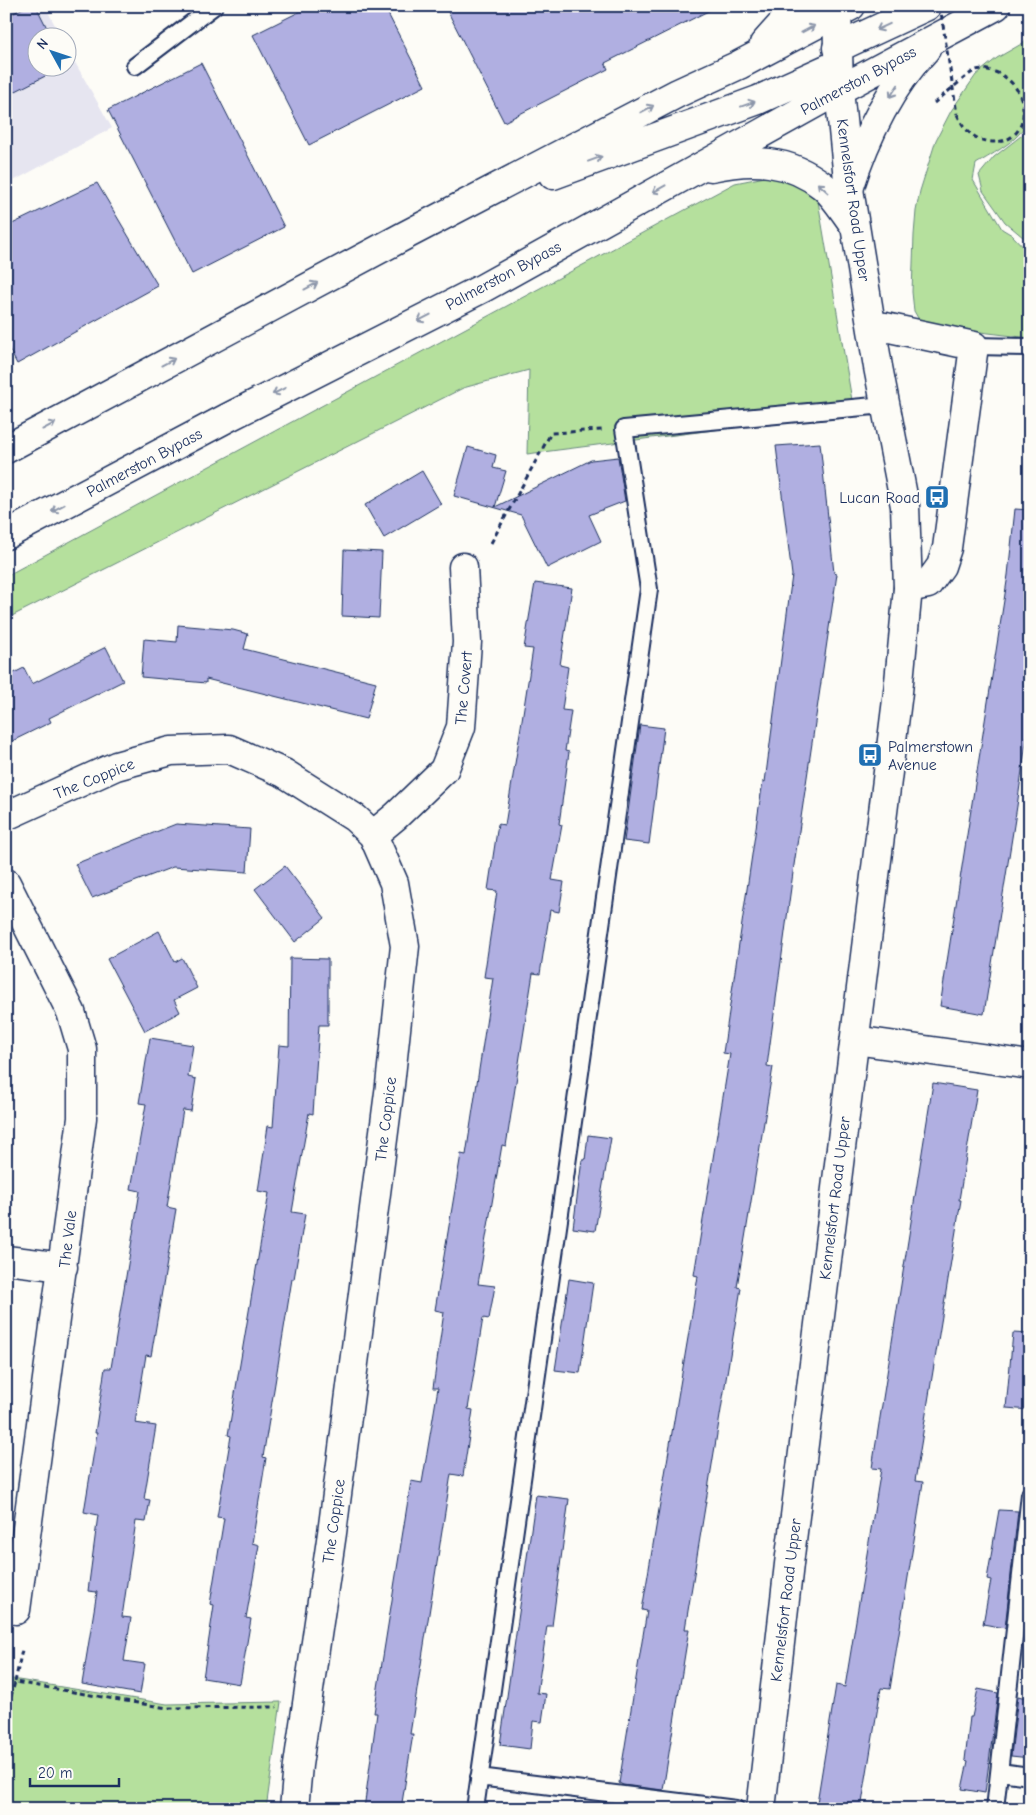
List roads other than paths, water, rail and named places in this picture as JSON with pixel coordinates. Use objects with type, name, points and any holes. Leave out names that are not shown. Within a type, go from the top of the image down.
[{"type":"street","points":[[746,61],[774,34],[798,6]]},
{"type":"street","points":[[450,212],[758,100],[838,67],[927,6]]},
{"type":"street","name":"Palmerston Bypass","points":[[6,535],[227,418],[483,288],[688,173],[838,67],[935,39],[996,6]]},
{"type":"street","points":[[7,448],[450,212],[678,93],[746,61],[842,8]]},
{"type":"street","name":"Kennelsfort Road Upper","points":[[761,1809],[791,1544],[898,692],[908,588],[905,506],[885,405],[849,189],[838,67],[842,8]]},
{"type":"street","points":[[849,189],[859,158],[882,110],[914,62],[935,39]]},
{"type":"street","points":[[688,173],[734,162],[778,164],[794,169],[824,186],[854,225]]},
{"type":"street","points":[[872,326],[885,327],[974,346],[947,548],[941,566],[928,584],[908,588]]},
{"type":"street","name":"The Covert","points":[[373,835],[396,816],[444,770],[461,727],[467,642],[463,568]]},
{"type":"street","name":"The Coppice","points":[[6,816],[116,766],[171,751],[229,749],[284,773],[356,818],[373,835],[394,883],[404,946],[389,1095],[332,1533],[298,1765],[294,1809]]},
{"type":"street","name":"The Vale","points":[[6,883],[71,1012],[82,1049],[82,1118],[16,1610]]},
{"type":"street","points":[[855,1040],[1030,1065]]},
{"type":"street","points":[[6,1260],[63,1267]]},
{"type":"lane","points":[[135,66],[214,6]]},
{"type":"lane","points":[[974,346],[1030,347]]},
{"type":"lane","points":[[475,1809],[649,589],[624,429],[885,405]]},
{"type":"lane","points":[[995,1809],[1030,1494]]},
{"type":"lane","points":[[1000,1772],[1030,1776]]},
{"type":"lane","points":[[479,1777],[736,1809]]},
{"type":"place","name":"Lucan Road","points":[[937,497]]},
{"type":"place","name":"Palmerstown Avenue","points":[[870,755]]}]
